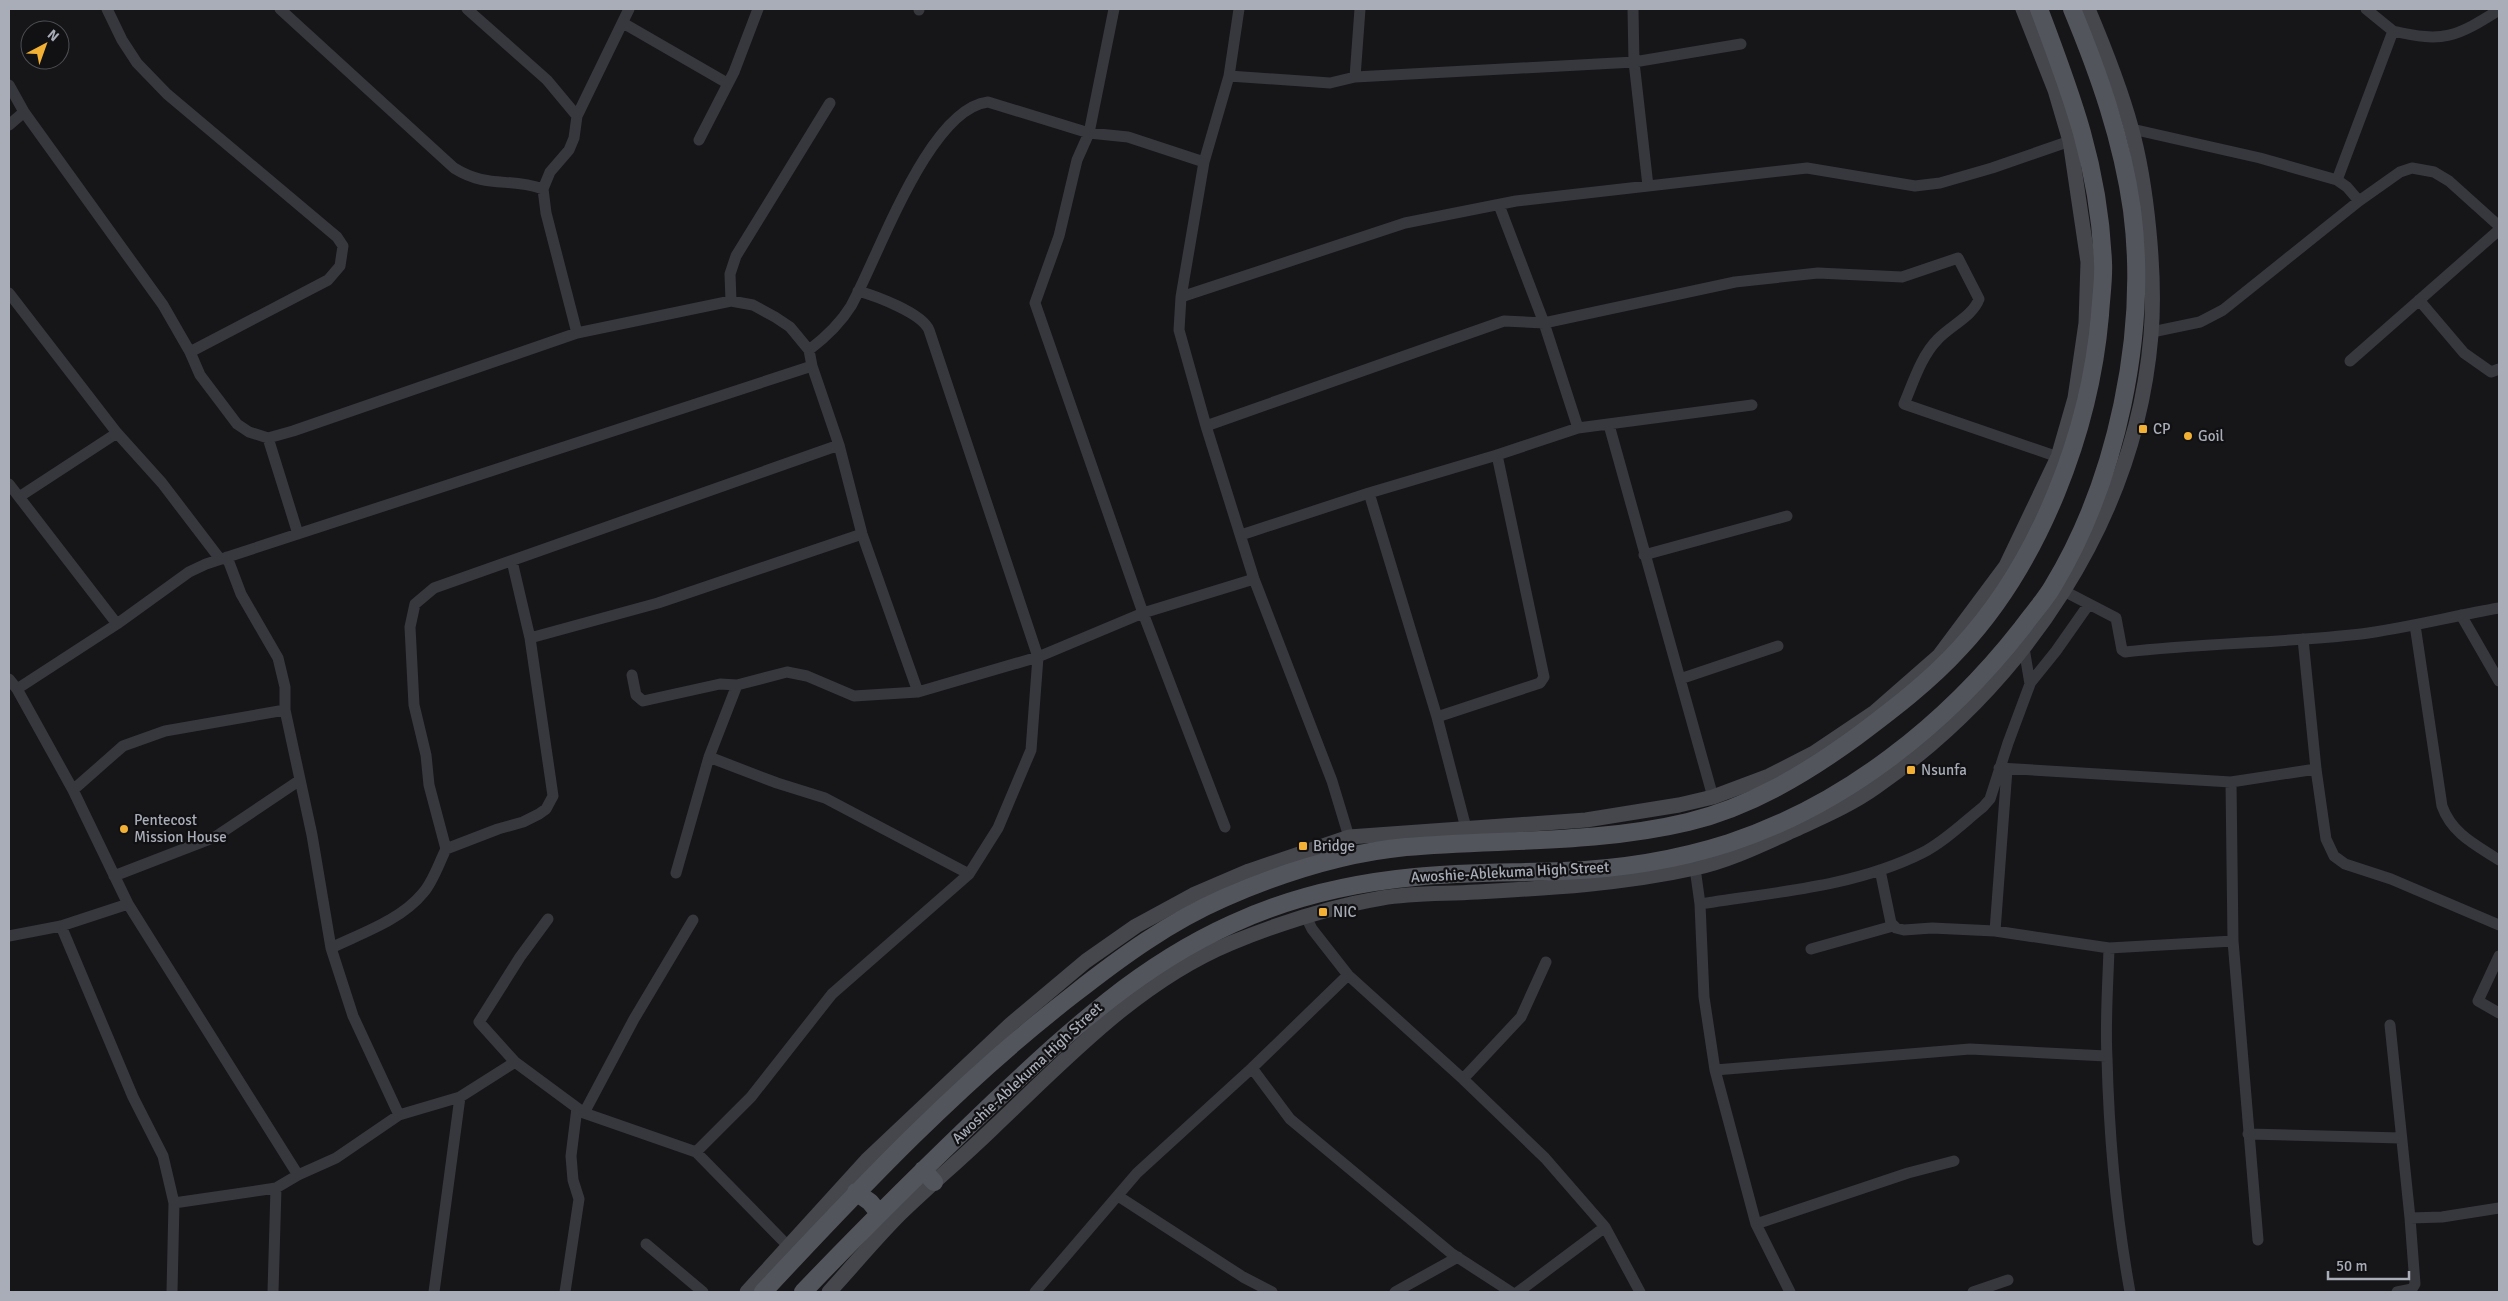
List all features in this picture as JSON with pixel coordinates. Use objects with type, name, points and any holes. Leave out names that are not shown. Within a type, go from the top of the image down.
[{"type":"main road","name":"Awoshie-Ablekuma High Street","points":[[764,1292],[856,1192],[912,1136],[1030,1028],[1117,960],[1164,929],[1217,901],[1267,879],[1355,854],[1404,847],[1600,837],[1690,821],[1761,797],[1828,758],[1897,707],[1960,648],[1996,602],[2041,528],[2068,461],[2089,394],[2098,330],[2104,267],[2092,164],[2078,112],[2039,9]]},
{"type":"main road","name":"Awoshie-Ablekuma High Street","points":[[803,1292],[879,1213],[928,1176],[1077,1024],[1126,985],[1198,940],[1238,921],[1297,900],[1363,883],[1421,876],[1571,871],[1655,861],[1728,843],[1792,817],[1846,787],[1910,744],[1954,704],[2007,647],[2052,588],[2088,518],[2120,417],[2132,345],[2136,288],[2132,212],[2118,140],[2087,18],[2072,9]]},
{"type":"main road","points":[[856,1192],[870,1202],[879,1213]]},
{"type":"street","points":[[107,9],[122,40],[137,63],[167,94],[338,237],[343,246],[340,266],[328,280],[190,352]]},
{"type":"street","points":[[280,9],[454,168],[469,178],[483,182],[522,182],[543,189]]},
{"type":"street","points":[[467,9],[547,80],[577,116]]},
{"type":"street","points":[[578,333],[546,213],[543,189],[550,172],[569,150],[574,138],[577,116],[623,23],[628,9]]},
{"type":"street","points":[[699,140],[740,59],[758,9]]},
{"type":"street","points":[[1114,9],[1089,133],[1078,160],[1059,236],[1035,303],[1143,613],[1225,827]]},
{"type":"street","points":[[1239,9],[1229,76],[1204,162],[1181,297],[1180,330],[1206,426],[1254,579],[1332,781],[1349,837]]},
{"type":"street","points":[[1355,77],[1360,9]]},
{"type":"street","points":[[1633,9],[1634,62],[1648,186]]},
{"type":"street","points":[[747,1292],[867,1160],[1011,1024],[1086,961],[1136,926],[1193,895],[1249,871],[1349,837],[1586,820],[1679,805],[1713,797],[1769,776],[1814,753],[1875,712],[1939,656],[2006,566],[2058,457],[2075,398],[2086,322],[2088,262],[2070,141],[2055,90],[2023,9]]},
{"type":"street","points":[[2366,9],[2393,31],[2420,37],[2442,38],[2466,31],[2499,10]]},
{"type":"street","name":"Awoshie-Ablekuma High Street","points":[[829,1292],[896,1218],[928,1176],[1108,1019],[1178,972],[1225,945],[1305,915],[1386,897],[1565,887],[1695,868],[1756,847],[1872,790],[1937,740],[1980,698],[2024,648],[2083,560],[2111,500],[2142,406],[2152,332],[2150,260],[2145,204],[2132,129],[2087,18]]},
{"type":"street","points":[[623,23],[727,83]]},
{"type":"street","points":[[2337,180],[2393,31]]},
{"type":"street","points":[[1229,76],[1330,83],[1355,77],[1634,62],[1741,44]]},
{"type":"street","points":[[9,85],[24,112],[159,299],[190,352],[200,375],[237,424],[249,432],[268,438],[578,333],[731,301],[753,305],[790,327],[809,350],[812,366],[839,445],[862,534],[918,692]]},
{"type":"street","points":[[809,350],[834,330],[858,291],[904,194],[942,134],[958,117],[972,106],[988,102],[1089,133],[1128,138],[1204,162]]},
{"type":"street","points":[[731,301],[730,274],[736,256],[830,103]]},
{"type":"street","points":[[9,125],[24,112]]},
{"type":"street","points":[[2132,129],[2260,158],[2337,180],[2347,187],[2359,201]]},
{"type":"street","points":[[1181,297],[1405,223],[1499,205],[1806,168],[1915,186],[1940,183],[1983,171],[2070,141]]},
{"type":"street","points":[[2152,332],[2200,322],[2223,310],[2359,201],[2400,172],[2412,168],[2421,169],[2449,181],[2499,226]]},
{"type":"street","points":[[1499,205],[1544,322],[1578,428]]},
{"type":"street","points":[[2350,361],[2499,230]]},
{"type":"street","points":[[1206,426],[1504,321],[1544,322],[1735,282],[1818,272],[1902,277],[1958,258],[1979,299],[1976,308],[1936,340],[1921,366],[1904,404],[2058,457]]},
{"type":"street","points":[[696,1152],[751,1097],[832,994],[969,874],[998,828],[1032,750],[1038,657],[927,326],[885,300],[858,291]]},
{"type":"street","points":[[9,293],[117,433],[162,483],[223,558],[241,594],[278,658],[285,688],[285,710],[331,948],[353,1016],[399,1115]]},
{"type":"street","points":[[2419,300],[2468,356],[2491,372],[2499,369]]},
{"type":"street","points":[[17,689],[117,624],[189,572],[223,558],[812,366]]},
{"type":"street","points":[[1241,535],[1578,428],[1752,405]]},
{"type":"street","points":[[1609,425],[1713,797]]},
{"type":"street","points":[[19,497],[117,433]]},
{"type":"street","points":[[268,438],[298,534]]},
{"type":"street","points":[[446,849],[428,785],[426,755],[414,705],[410,627],[412,613],[420,598],[434,588],[839,445]]},
{"type":"street","points":[[1437,717],[1540,683],[1544,677],[1497,455]]},
{"type":"street","points":[[9,484],[117,624]]},
{"type":"street","points":[[1369,493],[1437,717],[1466,828]]},
{"type":"street","points":[[1644,555],[1787,516]]},
{"type":"street","points":[[530,638],[658,604],[862,534]]},
{"type":"street","points":[[331,948],[398,914],[412,904],[424,892],[446,849],[498,829],[523,822],[546,809],[552,801],[553,796],[530,638],[512,561]]},
{"type":"street","points":[[632,675],[636,695],[643,702],[720,684],[737,685],[787,672],[807,676],[854,696],[918,692],[1038,657],[1143,613],[1254,579]]},
{"type":"street","points":[[2064,591],[2116,618],[2122,650],[2125,652],[2191,644],[2303,639],[2364,633],[2499,608]]},
{"type":"street","points":[[1700,904],[1840,883],[1880,870],[1922,853],[1983,807],[1990,799],[2003,769],[2031,682],[2056,651],[2089,604]]},
{"type":"street","points":[[2460,615],[2499,681]]},
{"type":"street","points":[[2415,624],[2442,806],[2446,817],[2464,838],[2499,860]]},
{"type":"street","points":[[2303,639],[2316,769],[2326,839],[2334,856],[2356,869],[2391,879],[2499,925]]},
{"type":"street","points":[[1680,679],[1778,646]]},
{"type":"street","points":[[2024,648],[2031,682]]},
{"type":"street","points":[[9,679],[17,689],[74,790],[128,904],[298,1175]]},
{"type":"street","points":[[676,873],[709,757],[737,685]]},
{"type":"street","points":[[74,790],[123,746],[165,731],[285,710]]},
{"type":"street","points":[[709,757],[777,783],[825,798],[969,874]]},
{"type":"street","points":[[2003,769],[2231,782],[2316,769]]},
{"type":"street","points":[[1995,930],[2003,769]]},
{"type":"street","points":[[114,876],[215,837],[300,780]]},
{"type":"street","points":[[2231,782],[2233,941],[2258,1240]]},
{"type":"street","points":[[1695,868],[1700,904],[1704,997],[1714,1070],[1756,1224],[1790,1292]]},
{"type":"street","points":[[1880,870],[1890,920],[1893,926]]},
{"type":"street","points":[[9,936],[61,926],[128,904]]},
{"type":"street","points":[[1305,915],[1312,929],[1348,975],[1463,1079],[1544,1158],[1605,1227],[1640,1292]]},
{"type":"street","points":[[548,919],[520,957],[479,1022],[515,1062],[581,1110],[696,1152],[788,1246]]},
{"type":"street","points":[[566,1292],[579,1199],[573,1180],[571,1156],[581,1110],[693,920]]},
{"type":"street","points":[[61,926],[133,1096],[163,1156],[174,1203],[172,1292]]},
{"type":"street","points":[[1811,949],[1893,926],[1904,930],[1932,928],[1995,930],[2109,948],[2233,941]]},
{"type":"street","points":[[2109,948],[2106,1056],[2122,1246],[2130,1292]]},
{"type":"street","points":[[2499,956],[2478,1001],[2499,1012]]},
{"type":"street","points":[[1463,1079],[1521,1017],[1546,962]]},
{"type":"street","points":[[1035,1292],[1137,1173],[1252,1068],[1348,975]]},
{"type":"street","points":[[2390,1025],[2416,1284],[2412,1289],[2397,1292]]},
{"type":"street","points":[[1714,1070],[1970,1049],[2106,1056]]},
{"type":"street","points":[[174,1203],[276,1188],[298,1175],[336,1158],[399,1115],[460,1097],[515,1062]]},
{"type":"street","points":[[1252,1068],[1290,1119],[1458,1257],[1511,1292]]},
{"type":"street","points":[[434,1292],[460,1097]]},
{"type":"street","points":[[2248,1134],[2401,1138]]},
{"type":"street","points":[[1756,1224],[1908,1173],[1954,1161]]},
{"type":"street","points":[[273,1292],[276,1188]]},
{"type":"street","points":[[1118,1196],[1243,1277],[1272,1292]]},
{"type":"street","points":[[2410,1218],[2442,1216],[2499,1208]]},
{"type":"street","points":[[1518,1292],[1605,1227]]},
{"type":"street","points":[[646,1244],[703,1292]]},
{"type":"street","points":[[1395,1292],[1458,1257]]},
{"type":"street","points":[[1973,1292],[2008,1280]]},
{"type":"place","name":"CP","points":[[2143,429]]},
{"type":"place","name":"Goil","points":[[2188,436]]},
{"type":"place","name":"Nsunfa","points":[[1911,770]]},
{"type":"place","name":"Pentecost Mission House","points":[[124,829]]},
{"type":"place","name":"Bridge","points":[[1303,846]]},
{"type":"place","name":"NIC","points":[[1323,912]]}]
